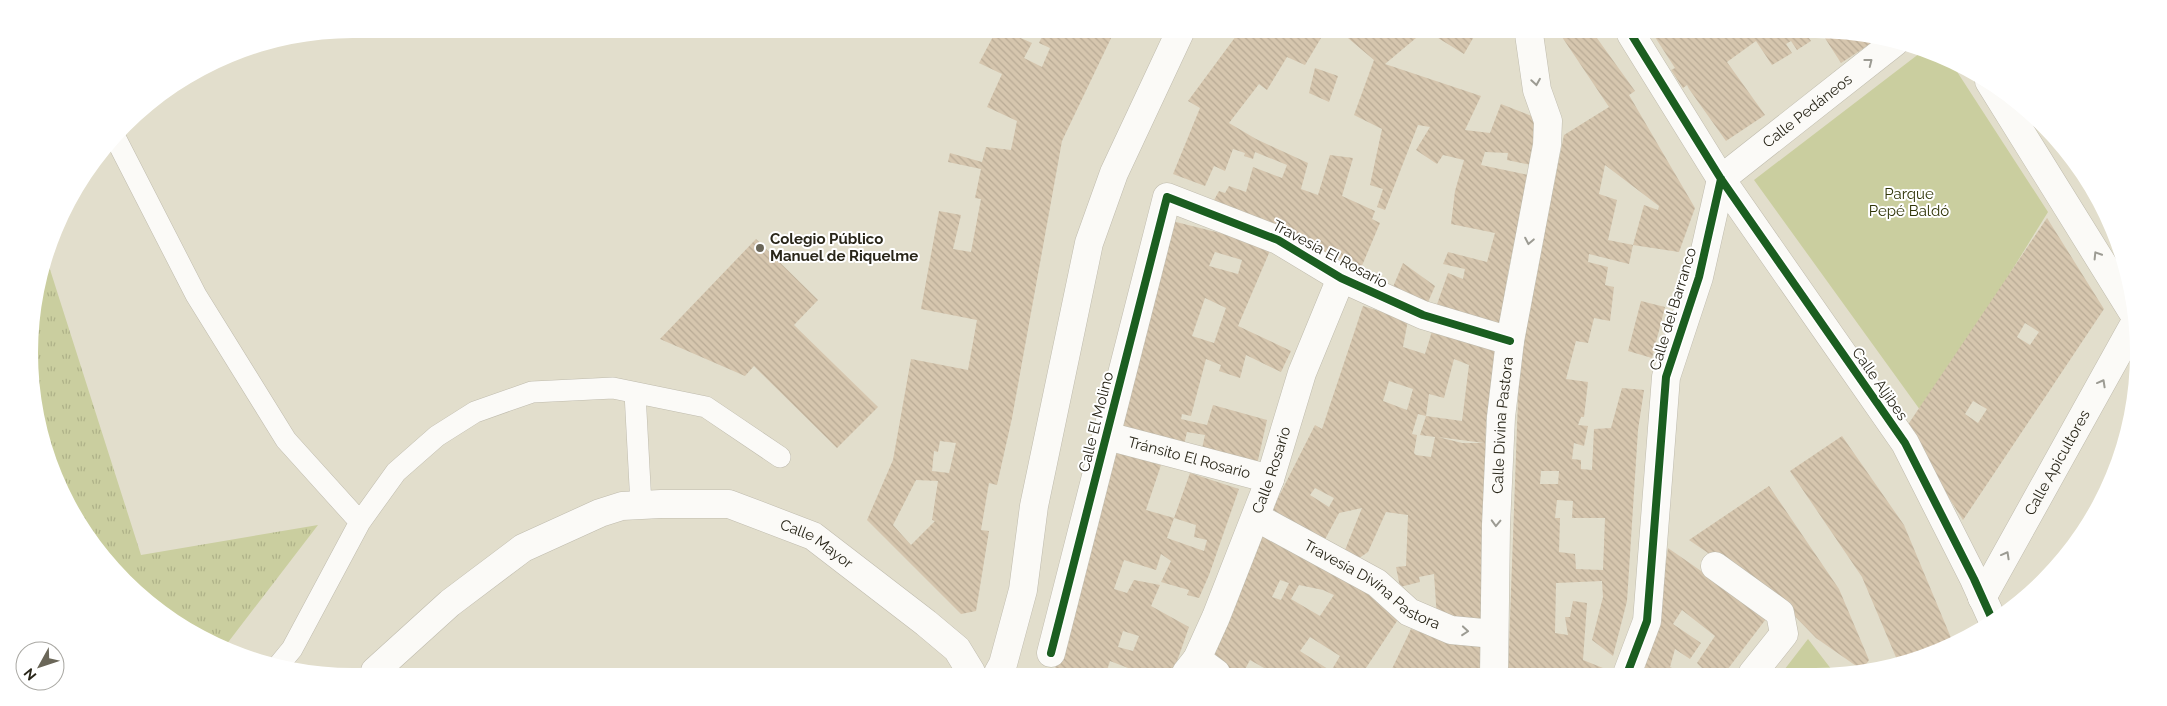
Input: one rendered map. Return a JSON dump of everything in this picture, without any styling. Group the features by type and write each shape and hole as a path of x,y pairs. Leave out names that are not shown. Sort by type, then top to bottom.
{"street":[{"path":"1000,668 1023,590 1034,506 1089,243 1114,173 1177,38"},
{"name":"Calle Divina Pastora","path":"1494,668 1500,417 1510,341 1547,145 1548,121 1537,90 1530,38"},
{"path":"1633,38 1721,179"},
{"name":"Calle Pedáneos","path":"1721,179 1889,47"},
{"path":"1999,98 2125,299"},
{"name":"Calle Aljibes","path":"1721,179 1905,443 1987,608"},
{"name":"Calle del Barranco","path":"1628,668 1647,621 1666,377 1699,277 1721,179"},
{"name":"Travesía El Rosario","path":"1167,197 1278,240 1341,278 1423,315 1510,341"},
{"name":"Calle El Molino","path":"1051,653 1167,197"},
{"name":"Calle Rosario","path":"1200,668 1216,617 1270,479 1302,373 1341,278"},
{"name":"Calle Apicultores","path":"1987,608 2129,334"},
{"name":"Tránsito El Rosario","path":"1107,436 1270,479"},
{"name":"Calle Mayor","path":"378,668 450,603 523,548 600,513 632,506 729,504 813,536 957,649 969,668"},
{"name":"Travesía Divina Pastora","path":"1256,517 1377,583 1409,612 1451,630 1494,634"},
{"path":"1715,566 1780,614 1784,634 1757,668"}],"lane":[{"path":"118,143 196,295 286,440 360,522"},
{"path":"282,660 297,640 360,522 396,472 437,436 475,412 532,392 613,388 706,407 780,457"},
{"path":"632,506 634,393"}],"green space":[{"name":"Parque Pepé Baldó","path":"1917,55 1957,72 2048,212 1923,414 1754,180"},
{"path":"49,267 141,555 318,525 228,642 213,636 178,615 130,576 103,545 80,511 62,474 48,435 38,374 38,332"},
{"path":"1808,639 1830,668 1814,668 1786,668"}],"building":[{"path":"992,38 1020,38 1032,43 1024,58 1042,67 1050,48 1039,43 1041,38 1111,38 1062,141 1012,418 997,485 989,483 981,530 989,531 976,611 961,614 867,520 893,460 911,359 968,370 977,320 921,309 939,211 961,215 953,249 971,252 981,199 975,198 981,169 948,162 950,153 982,162 986,147 1011,150 1017,121 987,107 1002,74 979,63","holes":["940,441 956,443 949,473 932,471 934,451 938,452","916,480 938,481 932,520 935,521 911,545 893,525"]},
{"path":"1235,38 1321,38 1305,65 1287,57 1267,90 1259,84 1229,123 1256,139 1308,163 1301,189 1318,195 1330,155 1353,158 1342,196 1375,211 1372,219 1380,223 1361,268 1213,202 1219,191 1225,193 1229,186 1246,192 1253,167 1282,178 1287,165 1255,152 1253,159 1244,156 1245,153 1233,149 1225,171 1214,166 1205,186 1173,174 1200,108 1188,101"},
{"path":"1348,38 1416,38 1385,64 1481,96 1465,130 1490,133 1501,104 1537,118 1531,165 1507,160 1508,153 1485,152 1481,165 1529,175 1499,326 1435,310 1448,273 1463,279 1465,269 1443,264 1448,252 1487,262 1495,233 1451,224 1455,191 1464,160 1443,155 1437,164 1416,150 1430,127 1418,125 1385,210 1377,207 1383,189 1370,185 1382,129 1354,115 1374,60"},
{"path":"1438,38 1473,38 1464,54"},
{"path":"1563,38 1597,38 1635,91 1629,95 1695,208 1679,252 1633,245 1629,264 1589,254 1588,262 1608,267 1605,285 1614,287 1610,321 1594,318 1588,343 1576,341 1566,379 1588,382 1584,417 1581,417 1578,425 1588,426 1584,446 1574,443 1572,459 1581,460 1581,469 1592,470 1594,429 1611,428 1622,388 1644,390 1638,430 1627,601 1613,656 1592,640 1603,597 1602,581 1556,583 1555,633 1568,635 1565,617 1570,617 1573,601 1587,603 1583,660 1603,668 1508,668 1519,372 1524,331 1564,135 1609,107","holes":["1605,165 1659,206 1658,210 1644,205 1633,245 1608,240 1617,200 1599,194","1541,471 1559,471 1558,484 1540,484","1557,500 1573,501 1572,518 1605,518 1603,570 1576,569 1575,554 1559,552 1560,518 1555,518"]},
{"path":"1656,38 1809,38 1811,41 1797,50 1791,41 1786,44 1792,53 1772,65 1756,41 1727,62 1765,115 1726,141 1687,85 1683,88 1671,70 1675,68"},
{"path":"1825,38 1872,43 1841,63"},
{"path":"1315,68 1338,76 1329,102 1309,93"},
{"path":"2047,218 2104,309 1963,520 1905,429","holes":["2025,323 2039,332 2030,345 2017,337","1973,401 1987,409 1978,423 1965,414"]},
{"path":"1172,221 1272,246 1238,326 1291,351 1281,372 1246,355 1240,378 1219,371 1221,365 1206,359 1191,416 1182,414 1181,419 1207,425 1213,405 1267,420 1256,469 1201,453 1205,435 1187,432 1183,449 1118,433","holes":["1215,252 1242,260 1238,274 1209,266","1205,298 1226,308 1214,343 1192,336"]},
{"path":"756,239 818,300 794,325 878,407 837,448 754,366 745,376 660,339"},
{"path":"1403,263 1435,286 1426,307 1393,287"},
{"path":"1641,301 1665,307 1652,358 1628,351"},
{"path":"1363,306 1408,320 1403,347 1425,354 1433,328 1496,349 1486,421 1481,621 1437,619 1434,574 1419,577 1420,582 1400,587 1396,567 1406,566 1408,515 1386,512 1368,552 1355,561 1343,555 1362,508 1339,513 1322,545 1268,518 1315,425 1322,429","holes":["1454,359 1469,365 1462,421 1426,416 1429,394 1444,398","1389,381 1413,389 1407,410 1383,401","1418,414 1426,416 1420,435 1435,437 1431,457 1414,453 1417,435 1412,434","1438,437 1484,443 1462,443","1315,488 1334,498 1329,507 1310,495"]},
{"path":"1842,436 1904,525 1951,637 1896,658 1862,577 1790,471"},
{"path":"1113,451 1161,465 1146,510 1174,518 1190,473 1239,489 1199,598 1187,595 1189,590 1161,582 1171,561 1161,554 1156,570 1124,560 1114,589 1127,593 1134,580 1160,585 1151,606 1189,627 1175,668 1128,668 1110,661 1108,668 1055,668","holes":["1174,518 1196,525 1194,537 1207,540 1204,551 1167,538","1123,631 1139,636 1133,651 1118,647"]},
{"path":"1769,486 1839,589 1869,660 1866,664 1856,666 1816,638 1783,604 1689,540"},
{"path":"1261,531 1298,549 1396,610 1399,618 1366,668 1333,668 1340,656 1310,637 1300,651 1326,668 1264,668 1250,660 1246,668 1229,668 1211,656","holes":["1280,580 1289,583 1281,600 1272,597","1299,585 1323,590 1334,595 1320,616 1291,599"]},
{"path":"1668,548 1737,596 1766,619 1729,668 1702,668 1697,663 1715,636 1682,610 1673,624 1701,643 1690,659 1675,649 1670,667 1672,668 1645,668 1654,637"},
{"path":"1411,629 1436,637 1481,639 1482,668 1392,668"}],"cycle path":[{"path":"1633,38 1721,179 1905,443 1990,614"},
{"path":"1629,668 1647,621 1666,377 1699,277 1721,179"},
{"path":"1051,653 1167,197 1278,240 1341,278 1423,315 1510,341"}],"place":[{"name":"Colegio Público Manuel de Riquelme","path":"760,248"}]}
